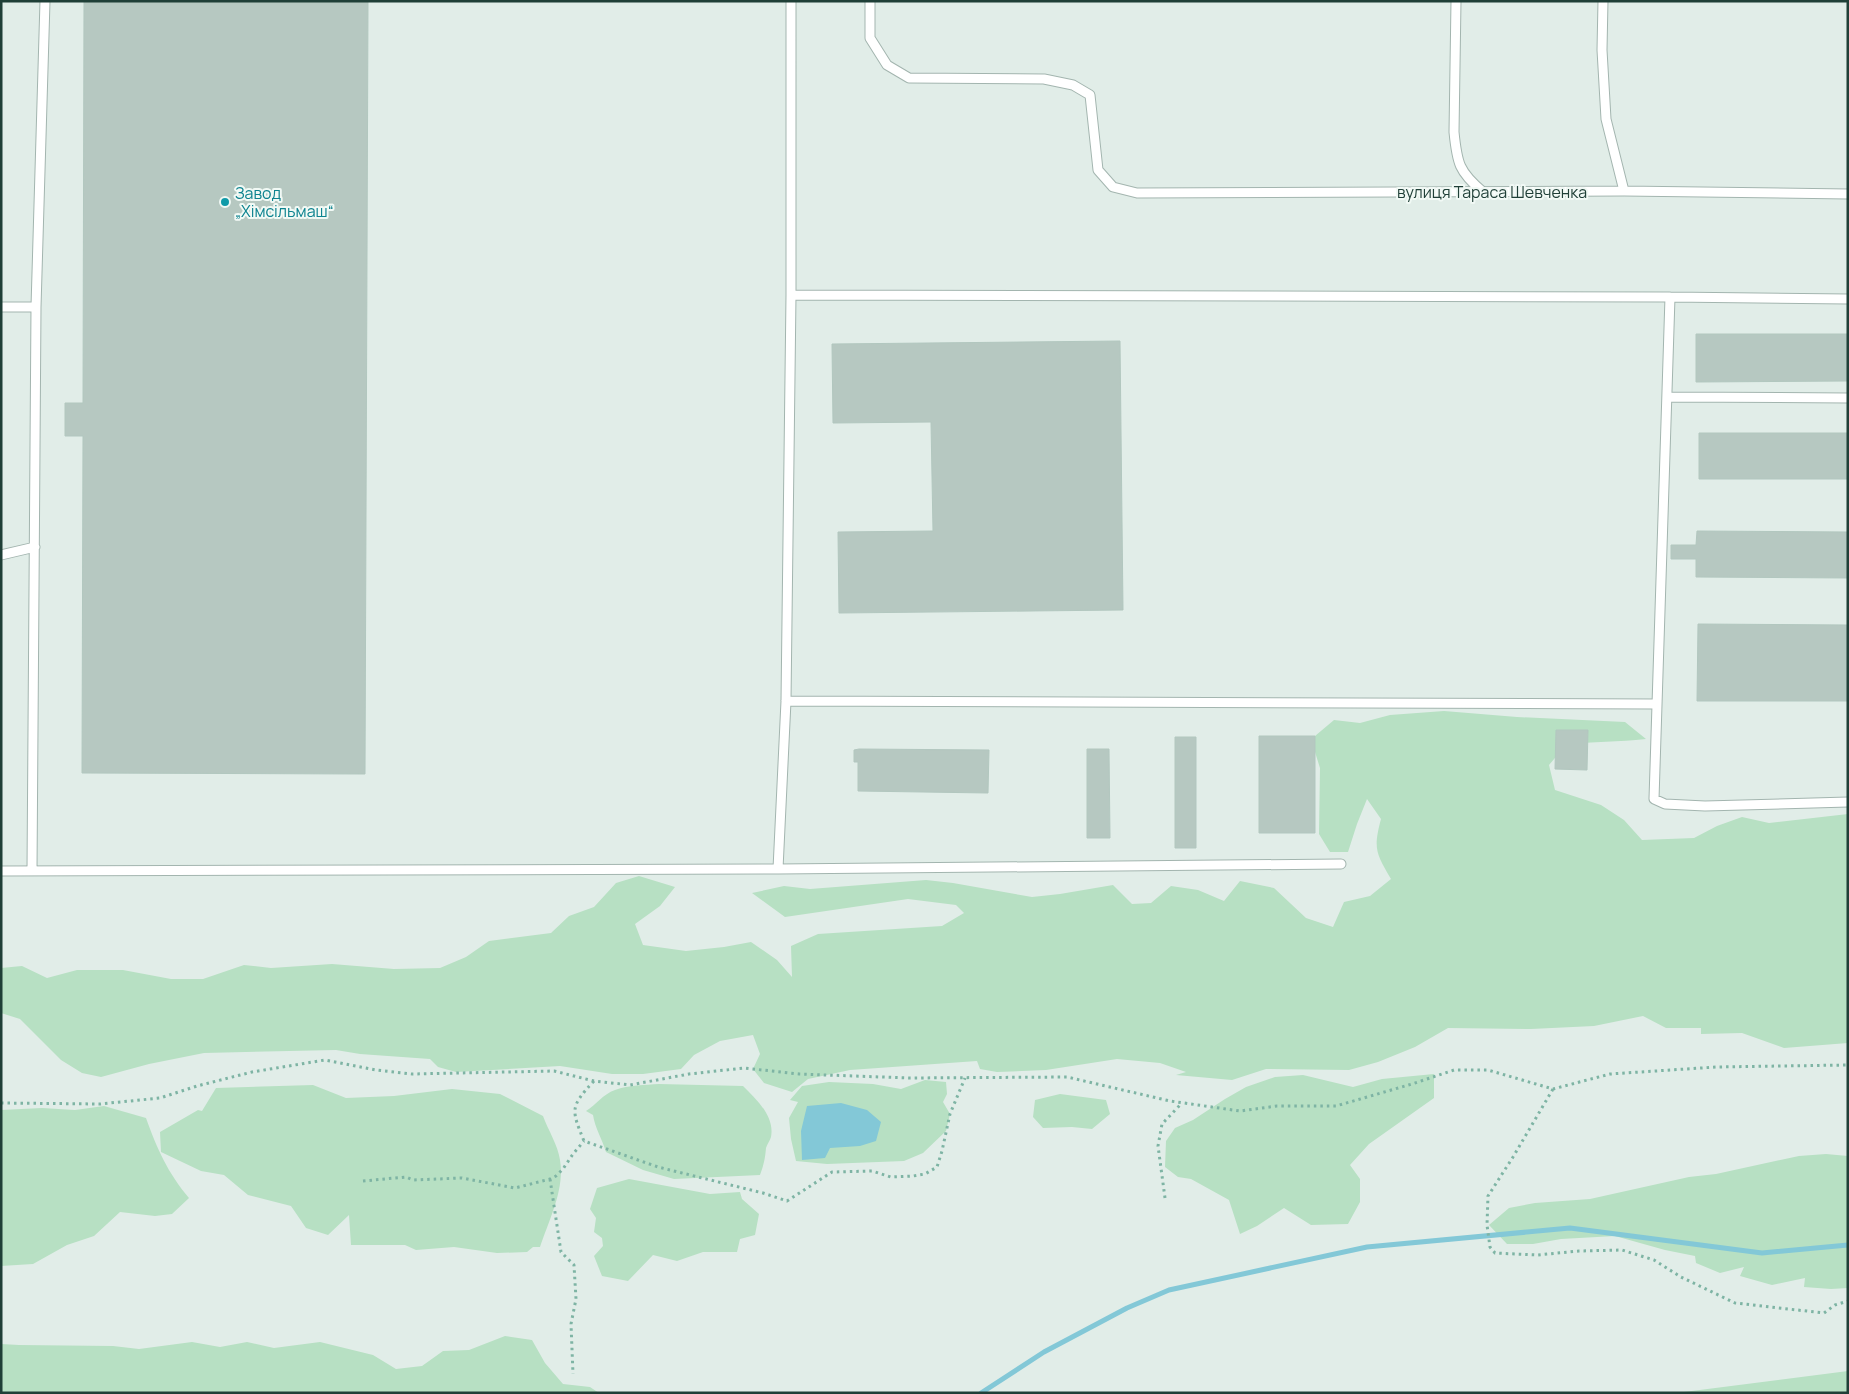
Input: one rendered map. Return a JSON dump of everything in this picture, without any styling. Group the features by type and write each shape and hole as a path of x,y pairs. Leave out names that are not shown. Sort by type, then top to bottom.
{"lane":[{"path":"32,871 36,307 45,1"},
{"path":"778,869 786,701 791,295 791,1"},
{"name":"вулиця Тараса Шевченка","path":"870,1 870,38 888,65 909,78 1044,80 1073,84 1090,95 1098,170 1113,187 1137,193 1624,192 1848,194"},
{"path":"1456,1 1454,132 1456,152 1461,167 1468,179 1483,192"},
{"path":"1603,1 1602,50 1606,119 1624,192"},
{"path":"791,295 1848,299"},
{"path":"1670,297 1654,799 1665,804 1705,806 1848,802"},
{"path":"1,307 36,307"},
{"path":"1667,397 1848,398"},
{"path":"1,555 35,546"},
{"path":"786,701 1656,704"},
{"path":"1,871 778,869 1341,864"}],"path":[{"path":"1,1103 100,1104 160,1098 252,1072 325,1060 376,1070 412,1074 554,1071 594,1081 630,1085 689,1074 744,1068 841,1076 909,1078 1067,1077 1182,1103 1240,1112 1276,1106 1336,1106 1454,1070 1488,1070 1553,1089 1610,1074 1716,1068 1848,1065"},
{"path":"594,1081 578,1098 573,1116 584,1142 658,1168 763,1192 787,1201 832,1172 872,1171 891,1176 913,1176 926,1174 937,1167 950,1114 965,1078"},
{"path":"1553,1089 1488,1196 1487,1225 1490,1247 1495,1253 1537,1255 1579,1251 1622,1250 1654,1260 1681,1277 1734,1303 1824,1313 1835,1305 1848,1301"},
{"path":"1165,1198 1158,1146 1162,1124 1182,1103"},
{"path":"363,1181 406,1177 413,1180 462,1178 515,1188 550,1180 564,1169 573,1154 584,1142"},
{"path":"550,1180 553,1188 561,1252 574,1265 576,1299 571,1324 573,1374"}],"green space":[{"path":"1444,711 1517,717 1625,722 1646,739 1566,745 1549,765 1555,790 1601,805 1624,820 1642,840 1694,838 1717,826 1742,817 1769,823 1848,814 1848,1043 1784,1048 1742,1033 1701,1034 1701,1028 1666,1028 1643,1016 1594,1026 1531,1029 1448,1028 1415,1047 1378,1062 1349,1070 1266,1069 1232,1080 1176,1075 1186,1072 1160,1063 1117,1059 1046,1070 997,1072 980,1069 977,1061 850,1070 808,1079 792,1092 764,1083 753,1069 760,1054 753,1035 720,1041 694,1055 681,1069 643,1074 612,1074 560,1066 456,1072 438,1067 430,1059 360,1054 336,1050 204,1053 149,1064 101,1077 82,1073 61,1060 20,1019 1,1013 1,968 22,966 47,978 77,970 123,970 171,979 203,979 244,965 271,968 332,964 394,969 440,968 466,957 489,941 551,933 569,916 594,907 616,883 639,876 675,887 660,906 635,924 643,945 686,951 751,942 777,960 792,977 791,946 818,934 942,926 964,913 956,905 908,899 785,917 752,893 784,886 810,889 926,880 1032,897 1113,885 1132,904 1151,903 1171,886 1198,890 1224,901 1240,881 1274,888 1306,918 1333,927 1344,902 1370,896 1391,879 1377,850 1377,837 1381,819 1367,799 1348,852 1330,852 1319,834 1320,768 1310,736 1315,736 1334,720 1360,723 1390,715"},
{"path":"1434,1074 1434,1098 1369,1144 1350,1165 1360,1179 1360,1202 1348,1224 1311,1225 1284,1208 1257,1226 1240,1234 1229,1200 1191,1179 1178,1177 1165,1167 1166,1141 1175,1128 1193,1120 1246,1087 1275,1077 1303,1075 1353,1087 1382,1079"},
{"path":"925,1080 946,1082 947,1094 943,1102 950,1114 946,1131 923,1153 904,1161 827,1164 796,1161 789,1118 798,1102 790,1100 802,1086 829,1082 873,1084 901,1089"},
{"path":"659,1084 743,1086 763,1108 770,1122 771,1137 766,1148 760,1175 674,1179 643,1170 606,1152 593,1115 586,1111 607,1094 620,1088"},
{"path":"313,1085 346,1098 394,1096 452,1089 500,1094 543,1116 557,1149 561,1171 555,1204 540,1247 533,1247 527,1252 497,1253 454,1247 416,1250 405,1245 351,1245 349,1215 328,1235 306,1228 291,1206 248,1195 224,1175 201,1171 161,1152 160,1132 198,1110 202,1111 216,1088"},
{"path":"1060,1094 1106,1100 1110,1114 1092,1129 1072,1127 1043,1128 1033,1117 1035,1100"},
{"path":"104,1106 146,1118 164,1160 189,1198 172,1214 155,1216 120,1212 94,1236 67,1245 33,1264 1,1266 1,1110 42,1108 75,1110"},
{"path":"1826,1154 1848,1156 1848,1288 1804,1287 1805,1278 1772,1285 1740,1276 1744,1267 1720,1273 1696,1263 1695,1256 1615,1236 1561,1239 1533,1244 1507,1244 1489,1225 1509,1208 1535,1203 1590,1199 1689,1177 1716,1174 1799,1156"},
{"path":"629,1179 710,1194 740,1192 742,1199 759,1214 755,1235 740,1239 737,1252 703,1252 677,1261 653,1255 628,1281 602,1276 594,1256 603,1246 602,1238 594,1232 596,1218 590,1209 597,1188"},
{"path":"505,1336 532,1340 545,1363 563,1384 590,1387 599,1393 1,1393 1,1344 113,1346 139,1349 192,1342 220,1347 247,1342 274,1348 320,1342 373,1355 396,1369 422,1366 443,1351 469,1350"},
{"path":"1848,1371 1848,1393 1683,1393 1684,1392"}],"water":[{"path":"841,1103 867,1110 881,1122 876,1141 860,1146 830,1148 825,1158 802,1160 801,1131 807,1106"}],"building":[{"path":"84,1 368,1 365,774 82,773 83,436 65,436 65,403 83,403"},
{"path":"1696,334 1848,334 1848,381 1696,382"},
{"path":"1120,341 1123,610 839,613 838,532 933,531 931,422 833,423 832,344"},
{"path":"1699,433 1848,433 1848,479 1699,479"},
{"path":"1697,531 1848,532 1848,578 1696,577 1696,559 1671,559 1671,545 1696,545"},
{"path":"1698,624 1848,625 1848,701 1697,701"},
{"path":"1556,730 1588,730 1587,770 1555,769"},
{"path":"1259,736 1315,736 1315,833 1259,833"},
{"path":"1175,737 1196,737 1196,848 1175,848"},
{"path":"1087,749 1109,749 1110,838 1087,838"},
{"path":"854,750 989,750 988,793 858,791 858,762 854,762"}],"waterway":[{"path":"981,1393 1044,1352 1127,1308 1169,1290 1367,1247 1570,1228 1762,1253 1848,1245"}],"place":[{"name":"Завод „Хімсільмаш“","path":"225,202"}]}
